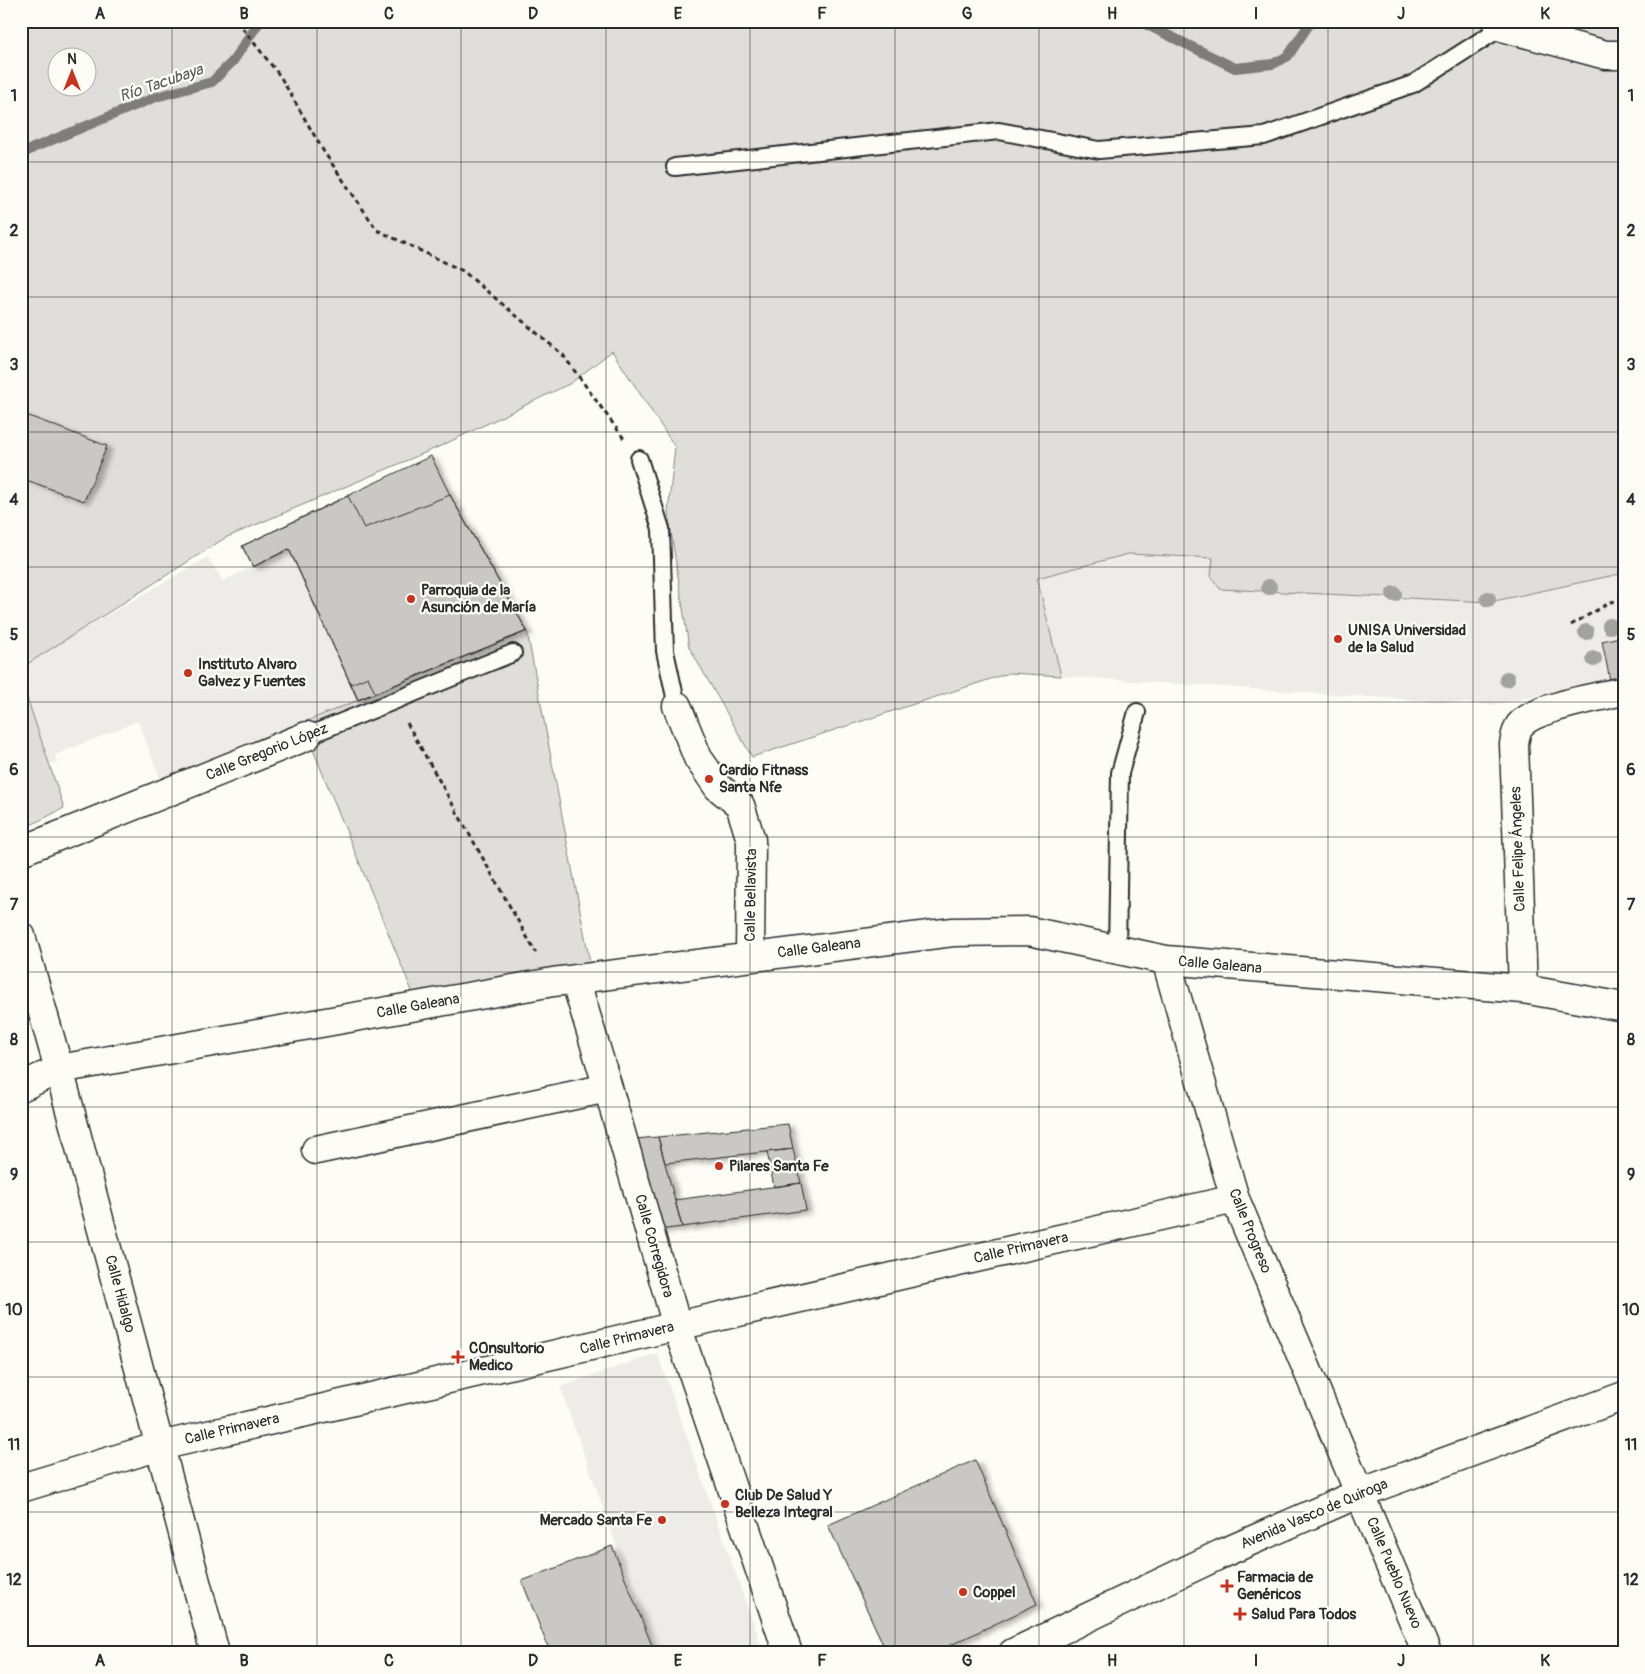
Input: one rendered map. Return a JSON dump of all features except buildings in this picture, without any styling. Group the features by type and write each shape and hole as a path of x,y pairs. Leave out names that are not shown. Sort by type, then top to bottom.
{"street":[{"path":"1505,23 1606,55 1624,54"},
{"name":"Calle Felipe Ángeles","path":"1522,990 1514,744 1519,726 1531,716 1546,709 1624,691"},
{"name":"Calle Bellavista","path":"677,706 698,758 718,787 740,805 751,840 750,957"},
{"name":"Calle Gregorio López","path":"21,851 308,736"},
{"name":"Calle Galeana","path":"21,1087 59,1069 564,981 953,932 1029,931 1166,960 1522,990 1624,1007"},
{"name":"Calle Hidalgo","path":"21,936 59,1069 215,1653"},
{"name":"Calle Progreso","path":"1166,960 1235,1199 1360,1493"},
{"name":"Calle Corregidora","path":"564,981 608,1088 677,1326 788,1653"},
{"path":"316,1150 608,1088"},
{"name":"Calle Primavera","path":"21,1488 160,1446 1235,1199"},
{"name":"Avenida Vasco de Quiroga","path":"1013,1653 1221,1554 1360,1493 1624,1396"},
{"name":"Calle Pueblo Nuevo","path":"1360,1493 1427,1653"}],"lane":[{"path":"675,167 999,131 1099,150 1264,136 1413,84 1505,23"},
{"path":"638,459 661,529 665,651 677,706"},
{"name":"Calle Gregorio López","path":"308,736 513,653"},
{"path":"1117,950 1120,773 1138,712"}],"path":[{"path":"237,21 280,76 324,152 377,230 463,272 563,355 638,459"},
{"path":"1571,625 1611,602 1624,599"},
{"path":"395,701 564,981"}],"shaded area":[{"path":"21,21 1624,21 1624,573 1490,602 1220,589 1211,576 1213,558 1128,554 1037,578 1061,676 1009,673 752,757 689,647 668,512 675,447 612,351 571,383 443,445 225,538 21,668"},
{"path":"21,200 229,523 26,662 208,557 223,581 289,549 358,700 162,783 138,721 55,755 57,763 21,762"},
{"name":"UNISA Universidad de la Salud","path":"1128,554 1213,558 1211,576 1490,602 1624,573 1624,679 1491,705 1061,676 1037,578"},
{"path":"527,631 590,963 414,996 302,723"},
{"path":"21,680 64,808 21,830"},
{"name":"Mercado Santa Fe","path":"657,1353 764,1653 655,1653 560,1387"}],"waterway":[{"name":"Río Tacubaya","path":"21,155 33,148 156,97 212,82 233,61 260,21"},
{"name":"Río Tacubaya","path":"1139,21 1235,68 1273,64 1288,56 1313,21"}],"place":[{"name":"Parroquia de la Asunción de María","path":"411,599"},
{"name":"UNISA Universidad de la Salud","path":"1338,639"},
{"name":"Instituto Alvaro Galvez y Fuentes","path":"188,673"},
{"name":"Cardio Fitnass Santa Nfe","path":"709,779"},
{"name":"Pilares Santa Fe","path":"719,1166"},
{"name":"C0nsultorio Medico","path":"458,1357"},
{"name":"Club De Salud Y Belleza Integral","path":"725,1504"},
{"name":"Mercado Santa Fe","path":"662,1520"},
{"name":"Farmacia de Genéricos","path":"1227,1586"},
{"name":"Coppel","path":"963,1592"},
{"name":"Salud Para Todos","path":"1240,1614"}]}
